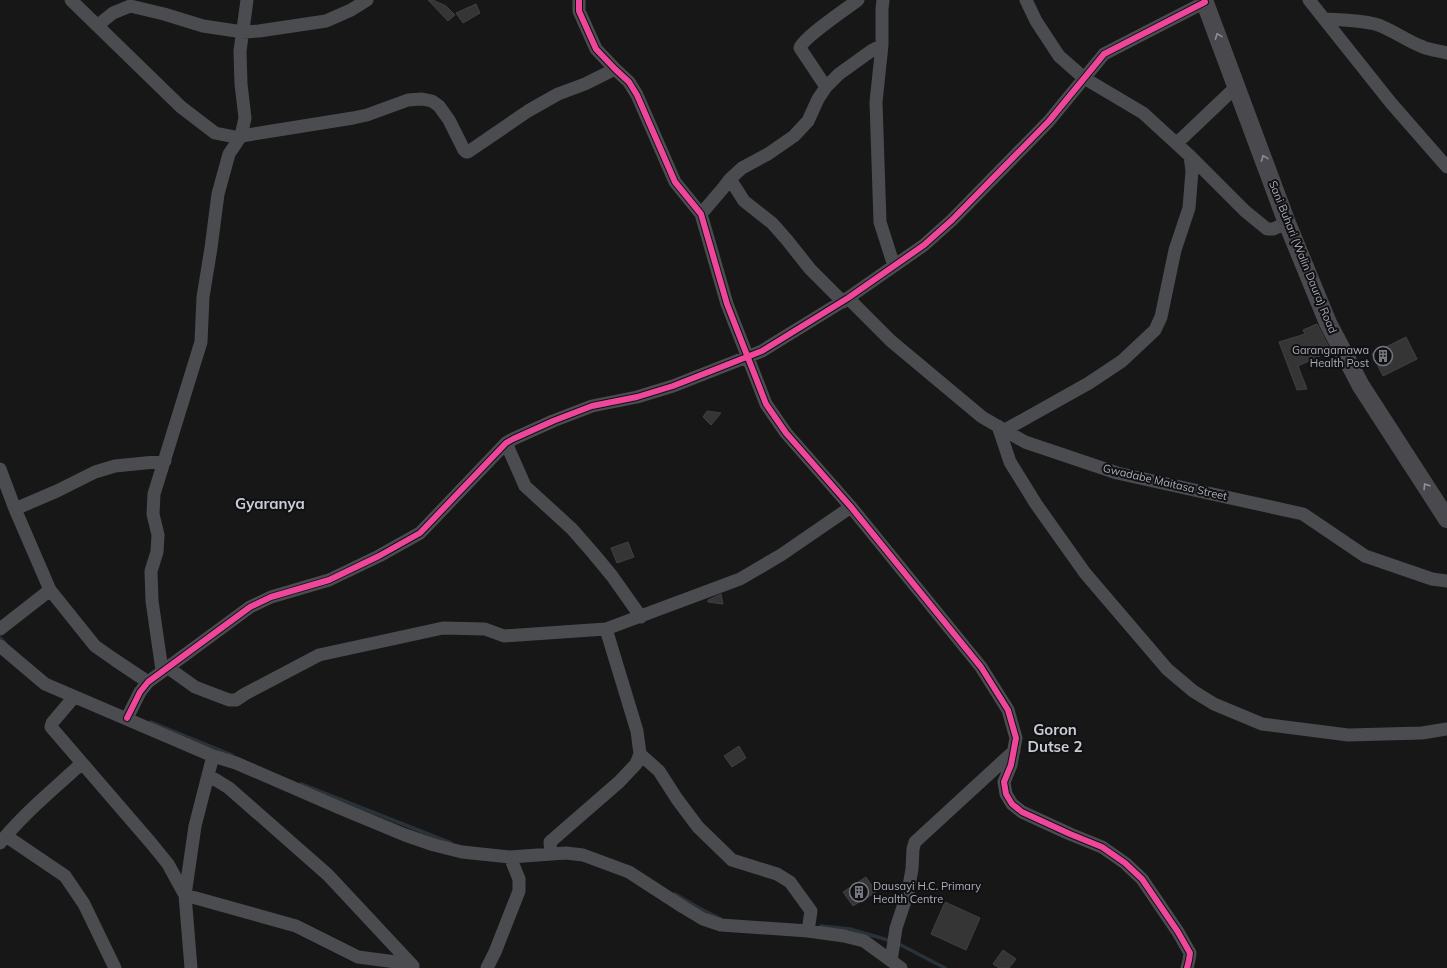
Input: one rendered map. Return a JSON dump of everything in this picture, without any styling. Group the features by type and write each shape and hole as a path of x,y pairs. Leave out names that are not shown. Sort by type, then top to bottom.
{"street":[{"path":"71,0 181,107 215,133 240,137 367,115 408,100 422,99 432,101 440,106 464,150 468,152 528,111 558,94 585,84 614,69"},
{"path":"247,0 240,51 241,84 245,118 240,137 229,154 218,194 203,297 201,342 154,494 153,514 158,536 151,571 152,601 165,669 195,687 228,700 236,700 244,694 319,655 443,628 485,629 504,636 606,630 740,579 781,555 851,507"},
{"path":"98,25 114,13 130,6 164,14 203,26 243,32 266,30 326,21 351,10 367,0"},
{"path":"579,0 579,11 596,49 614,69 629,82 637,95 675,182 701,214 727,304 766,404 786,433 851,507 981,667 1008,710 1016,738 1011,765 1004,782 1006,794 1012,804 1022,812 1102,847 1125,862 1142,879 1178,932 1190,953 1190,960 1187,968"},
{"path":"826,87 800,48 801,45 818,30 858,0"},
{"path":"883,0 882,45 876,102 880,222 894,266"},
{"path":"1026,0 1036,21 1059,56 1084,78 1143,113 1177,143 1245,211 1267,230 1287,223"},
{"path":"1309,0 1391,103 1447,167"},
{"path":"127,718 144,687 165,669 250,607 271,597 330,580 420,533 506,443 553,421 592,406 637,397 673,386 762,351 845,300 924,245 952,220 1049,121 1104,54 1204,1"},
{"name":"Sani Buhari (Walin Daura) Road","path":"1204,1 1287,223 1328,323 1361,386 1447,519"},
{"path":"1325,20 1361,21 1376,24 1389,29 1408,41 1423,48 1447,53"},
{"path":"701,214 730,179 742,168 768,154 794,136 808,120 818,99 826,87 839,74 882,45"},
{"path":"1177,143 1237,86"},
{"path":"1190,156 1192,171 1189,208 1175,250 1161,317 1155,330 1122,361 1089,383 1002,428 1010,462 1036,504 1085,573 1167,669 1192,691 1214,704 1262,724 1348,735 1422,733 1447,729"},
{"name":"Gwadabe Maitasa Street","path":"730,179 744,201 756,212 772,223 810,269 890,341 982,416 1025,442 1117,473 1303,514 1365,556 1432,580 1447,581"},
{"path":"506,443 525,486 572,529 612,576 641,617"},
{"path":"15,509 57,492 95,472 115,466 165,461"},
{"path":"0,469 15,509 50,590 95,646 115,660 144,687"},
{"path":"2,628 50,590"},
{"path":"551,848 619,782 636,764 640,754 637,731 606,630"},
{"path":"0,646 45,684 213,756 236,763 362,817 434,845 462,852 510,857 551,848 566,853 583,855 628,872 703,919 721,925 808,931 844,936 864,941 896,964"},
{"path":"74,697 52,723 51,727 168,864 184,895 296,926 358,957 388,965 414,966"},
{"path":"896,964 896,928 908,892 912,868 913,849 916,842 1014,751"},
{"path":"640,754 659,771 677,799 698,827 732,860 777,874 790,882 811,911 808,931"},
{"path":"191,968 184,895 195,826 213,756"},
{"path":"82,763 42,799 3,840 65,876 84,904 115,968"},
{"path":"208,776 229,788 328,875 414,966"},
{"path":"487,968 495,952 519,891 519,879 510,857"}],"building":[{"path":"428,0 433,0 446,6 455,15 448,21"},
{"path":"476,4 480,13 463,23 456,13"},
{"path":"1317,324 1331,351 1298,366 1307,389 1297,390 1279,342 1305,334 1303,330"},
{"name":"Garangamawa Health Post","path":"1406,337 1417,359 1383,376 1372,354"},
{"path":"707,411 721,413 711,425 703,417"},
{"path":"628,542 634,557 617,563 611,548"},
{"path":"721,594 723,604 708,602 708,600"},
{"path":"739,746 746,758 732,767 724,756"},
{"name":"Dausayi H.C. Primary Health Centre","path":"866,877 876,892 853,906 843,892"},
{"path":"945,902 980,918 966,950 931,934"},
{"path":"1003,950 1016,959 1009,968 999,968 993,964"}],"waterway":[{"path":"0,638 5,643"},
{"path":"151,722 232,755"},
{"path":"301,784 451,843"},
{"path":"675,894 721,919"},
{"path":"821,926 850,929 891,941"},
{"path":"897,943 945,968"}],"cycle path":[{"path":"579,0 579,11 596,49 629,82 637,95 675,182 701,214 727,304 766,404 786,433 851,507 981,667 1008,710 1016,738 1011,765 1004,782 1006,794 1012,804 1022,812 1102,847 1125,863 1142,879 1178,932 1190,953 1187,968"},
{"path":"127,718 140,692 148,682 250,607 271,597 329,580 379,556 420,533 506,443 553,421 592,406 637,397 673,386 762,351 848,298 924,245 952,220 1049,121 1104,54 1205,2"}],"place":[{"name":"Garangamawa Health Post","path":"1383,356"},
{"name":"Dausayi H.C. Primary Health Centre","path":"859,892"}],"district":[{"name":"Gyaranya","path":"270,504"},
{"name":"Goron Dutse 2","path":"1055,738"}]}
